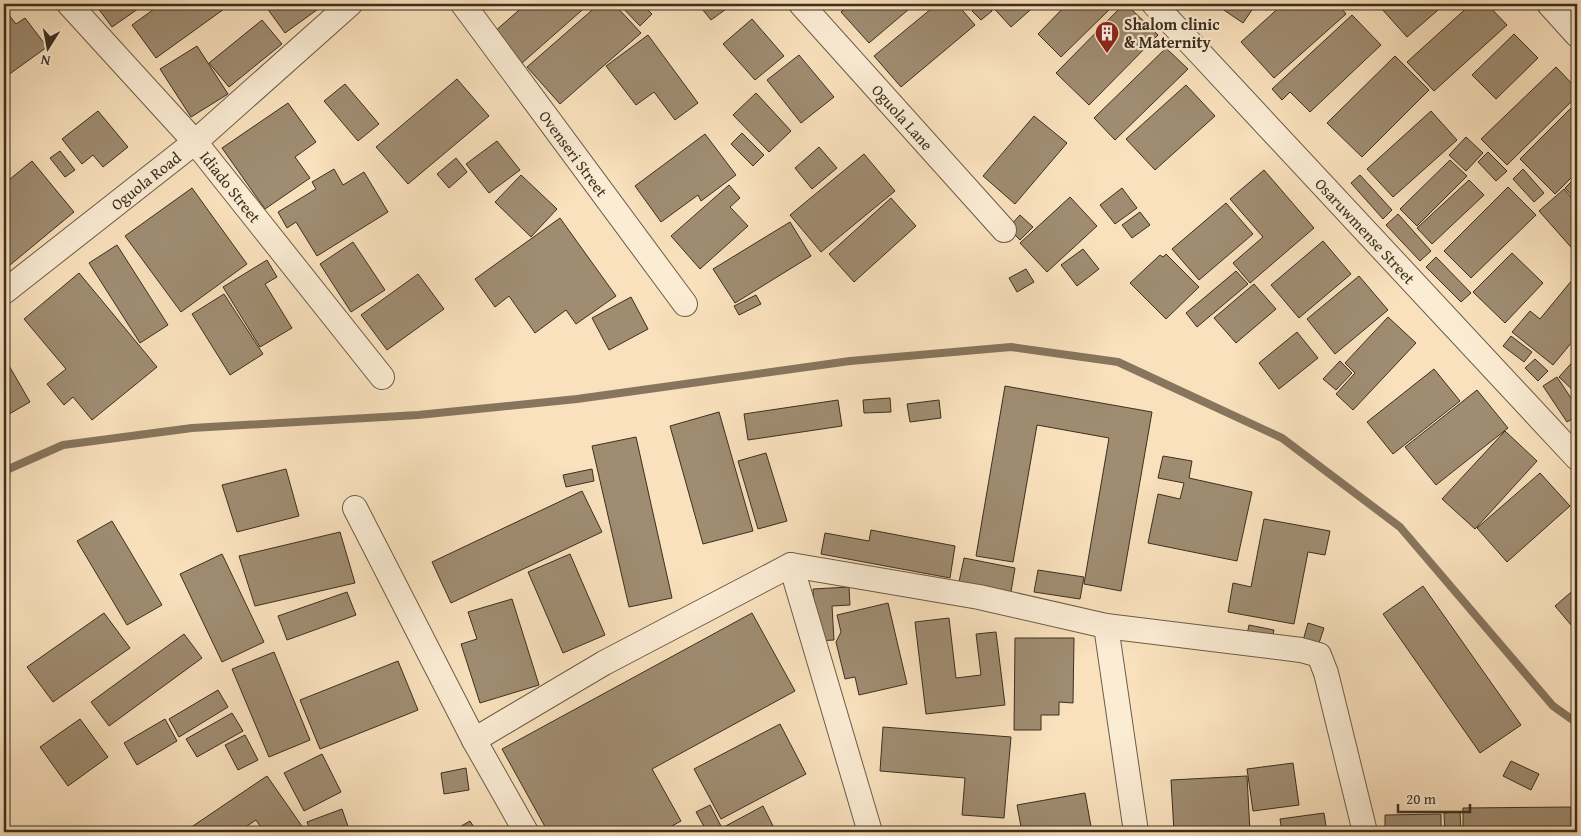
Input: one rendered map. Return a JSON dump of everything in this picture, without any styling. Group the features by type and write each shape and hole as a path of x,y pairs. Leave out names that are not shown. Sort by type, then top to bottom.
{"street":[{"name":"Idiado Street","path":"69,4 195,142 382,377"},
{"name":"Oguola Road","path":"4,292 195,142 350,4"},
{"name":"Ovenseri Street","path":"463,4 685,304"},
{"name":"Oguola Lane","path":"801,4 1004,230"},
{"name":"Osaruwmense Street","path":"1154,4 1577,458"},
{"path":"1549,4 1577,35"},
{"path":"355,508 474,740 526,832"},
{"path":"474,740 604,663 792,565 979,597 1106,626 1301,650 1319,655 1326,673 1365,832"},
{"path":"792,565 870,832"},
{"path":"1106,626 1136,832"}],"building":[{"path":"95,4 145,4 112,27"},
{"path":"161,4 231,4 156,58 132,25"},
{"path":"264,4 325,4 285,33"},
{"path":"526,4 589,4 522,63 494,32"},
{"path":"599,4 614,4 641,33 560,104 527,67"},
{"path":"619,4 642,4 652,14 640,26"},
{"path":"698,4 733,4 711,20"},
{"path":"850,4 915,4 869,43 841,12"},
{"path":"937,4 957,4 975,25 901,87 874,56"},
{"path":"980,4 985,4 992,11 981,20 972,11"},
{"path":"990,4 1037,4 1011,27"},
{"path":"1067,4 1114,5 1061,57 1038,34"},
{"name":"Shalom clinic & Maternity","path":"1124,4 1158,35 1089,105 1056,73"},
{"path":"1215,4 1256,4 1243,23"},
{"path":"1283,4 1338,4 1346,14 1274,78 1241,42"},
{"path":"1386,4 1445,4 1407,37 1381,8"},
{"path":"1471,4 1487,4 1507,25 1434,91 1407,62"},
{"path":"4,11 16,24 25,18 47,47 4,78"},
{"path":"1352,15 1381,45 1310,112 1290,92 1282,100 1272,89"},
{"path":"752,19 784,56 755,80 723,44"},
{"path":"262,20 282,44 229,87 209,63"},
{"path":"1514,34 1538,58 1496,99 1472,75"},
{"path":"648,35 698,103 675,120 654,92 636,105 606,66"},
{"path":"197,46 228,94 191,117 160,69"},
{"path":"1166,48 1188,69 1115,140 1094,118"},
{"path":"799,55 834,97 801,123 767,80"},
{"path":"1395,56 1429,90 1362,157 1327,123"},
{"path":"1556,67 1577,89 1577,96 1507,165 1481,139"},
{"path":"457,79 489,116 408,184 376,147"},
{"path":"345,84 379,124 358,141 324,101"},
{"path":"1186,85 1215,116 1155,170 1126,139"},
{"path":"756,93 791,131 769,152 733,115"},
{"path":"1577,102 1577,172 1555,194 1520,159"},
{"path":"288,103 316,142 295,157 310,178 265,209 222,148"},
{"path":"98,111 128,147 103,167 93,155 82,164 62,139"},
{"path":"1431,111 1457,140 1393,197 1367,169"},
{"path":"1034,116 1067,143 1015,204 983,176"},
{"path":"742,133 764,155 753,166 731,144"},
{"path":"705,134 736,175 701,201 698,195 661,222 635,186"},
{"path":"1466,137 1483,153 1466,171 1449,155"},
{"path":"497,141 520,170 489,193 466,164"},
{"path":"819,147 837,168 812,189 795,168"},
{"path":"60,151 75,170 65,177 50,158"},
{"path":"1488,152 1507,171 1496,181 1478,162"},
{"path":"864,154 895,191 821,252 790,215"},
{"path":"456,158 467,172 449,188 437,174"},
{"path":"1450,160 1467,176 1417,226 1400,209"},
{"path":"32,161 74,212 4,270 4,184"},
{"path":"334,169 343,185 364,172 388,212 317,256 296,222 287,228 278,212 316,189 312,182"},
{"path":"1523,169 1544,193 1534,202 1513,179"},
{"path":"1264,170 1314,228 1250,283 1233,263 1263,237 1230,199"},
{"path":"521,175 557,209 531,237 495,202"},
{"path":"1360,175 1392,210 1383,219 1351,183"},
{"path":"1577,176 1577,201 1565,188"},
{"path":"1469,180 1484,195 1432,244 1417,228"},
{"path":"729,185 740,198 730,207 748,226 700,269 671,236"},
{"path":"1508,187 1536,215 1471,278 1444,251"},
{"path":"192,188 247,264 181,312 125,236"},
{"path":"1122,188 1137,208 1115,224 1100,205"},
{"path":"1564,189 1577,204 1577,254 1539,211"},
{"path":"1070,197 1097,226 1047,272 1020,243"},
{"path":"891,198 916,226 854,282 829,254"},
{"path":"1226,203 1253,234 1199,280 1172,249"},
{"path":"1140,212 1150,225 1132,238 1122,225"},
{"path":"1398,214 1431,251 1420,261 1386,225"},
{"path":"1020,215 1033,227 1020,240 1008,228"},
{"path":"560,218 616,296 576,324 566,310 535,333 509,296 495,307 475,279"},
{"path":"790,222 811,256 735,303 713,269"},
{"path":"1323,241 1351,274 1299,318 1271,285"},
{"path":"353,242 385,290 351,312 320,264"},
{"path":"117,245 168,325 140,343 89,263"},
{"path":"1083,249 1099,269 1077,286 1061,265"},
{"path":"1512,253 1543,283 1505,323 1473,292"},
{"path":"1166,254 1199,287 1166,319 1130,283 1160,255 1163,257"},
{"path":"1436,257 1471,293 1461,302 1426,267"},
{"path":"267,260 277,277 265,284 292,328 260,347 223,287"},
{"path":"1026,269 1034,282 1017,292 1009,278"},
{"path":"1236,271 1248,284 1197,327 1186,313"},
{"path":"79,273 157,367 92,420 73,397 64,405 47,384 66,369 24,319"},
{"path":"418,274 444,309 387,350 361,315"},
{"path":"1577,274 1577,336 1553,365 1512,332 1530,311 1540,319"},
{"path":"1359,276 1388,310 1335,354 1307,319"},
{"path":"1254,284 1276,309 1236,343 1214,318"},
{"path":"224,294 263,354 230,375 192,314"},
{"path":"756,295 761,304 739,315 734,306"},
{"path":"631,297 648,329 609,350 592,318"},
{"path":"1388,317 1416,343 1353,410 1336,394 1355,373 1345,363"},
{"path":"1297,332 1318,358 1279,389 1259,363"},
{"path":"1511,336 1532,352 1524,362 1503,346"},
{"path":"4,357 30,402 4,417"},
{"path":"1577,357 1577,394 1559,377"},
{"path":"1535,359 1548,371 1538,381 1525,368"},
{"path":"1340,361 1352,373 1336,390 1323,379"},
{"path":"1434,369 1460,401 1393,454 1367,422"},
{"path":"1557,377 1577,407 1577,416 1567,422 1543,386"},
{"path":"1005,386 1152,412 1121,591 1084,584 1109,438 1037,425 1013,562 976,556"},
{"path":"1477,390 1508,428 1436,485 1405,447"},
{"path":"890,398 891,412 864,413 863,400"},
{"path":"838,400 842,426 748,440 744,414"},
{"path":"939,400 941,418 910,422 907,404"},
{"path":"719,412 753,531 703,544 670,426"},
{"path":"1505,431 1537,461 1475,529 1442,499"},
{"path":"636,437 672,598 629,607 592,446"},
{"path":"766,453 787,521 758,529 738,461"},
{"path":"1163,456 1192,461 1189,478 1252,492 1237,561 1148,543 1158,494 1180,499 1184,483 1158,478"},
{"path":"286,469 299,516 237,532 222,485"},
{"path":"592,469 594,481 566,487 563,475"},
{"path":"1540,473 1570,506 1507,562 1477,528"},
{"path":"582,491 602,532 451,603 432,562"},
{"path":"1264,519 1330,531 1325,555 1308,552 1294,624 1228,612 1233,583 1251,587"},
{"path":"112,521 162,605 127,625 77,541"},
{"path":"871,530 955,546 950,578 821,554 825,533 869,541"},
{"path":"340,532 355,583 255,606 239,556"},
{"path":"222,554 264,642 222,662 180,574"},
{"path":"570,554 605,635 563,653 528,572"},
{"path":"964,558 1015,568 1011,592 959,582"},
{"path":"1038,570 1084,577 1080,599 1034,592"},
{"path":"1423,586 1521,725 1480,753 1383,614"},
{"path":"849,587 850,605 832,606 834,640 816,641 813,589"},
{"path":"1577,587 1577,632 1555,606"},
{"path":"347,592 356,615 287,640 278,616"},
{"path":"512,599 539,685 480,703 461,644 477,639 468,612"},
{"path":"888,603 907,684 859,695 855,677 845,679 836,642 841,632 837,615"},
{"path":"104,613 130,648 53,702 27,667"},
{"path":"752,613 795,691 652,769 681,821 661,832 548,832 502,749"},
{"path":"949,618 956,678 981,675 976,634 996,632 1005,705 926,714 915,622"},
{"path":"1308,623 1324,628 1317,649 1302,644"},
{"path":"1249,625 1274,630 1271,644 1246,639"},
{"path":"184,634 202,658 109,726 91,702"},
{"path":"1015,638 1074,638 1073,703 1059,702 1059,715 1041,715 1041,730 1014,730"},
{"path":"274,652 310,740 269,757 232,669"},
{"path":"398,661 418,710 320,749 300,700"},
{"path":"218,690 228,707 179,737 169,719"},
{"path":"232,713 243,731 197,757 186,739"},
{"path":"80,719 108,757 68,786 40,747"},
{"path":"165,719 177,741 137,765 124,743"},
{"path":"780,724 806,774 721,819 694,769"},
{"path":"883,727 1011,737 1004,818 962,815 965,778 880,771"},
{"path":"245,735 258,760 238,770 225,745"},
{"path":"322,754 341,792 304,811 284,773"},
{"path":"1511,761 1539,774 1531,790 1503,776"},
{"path":"1293,763 1299,805 1253,811 1247,769"},
{"path":"466,768 469,790 444,794 441,773"},
{"path":"267,776 306,832 264,832 256,820 238,832 184,832"},
{"path":"1247,776 1250,832 1174,832 1171,780"},
{"path":"1085,793 1092,832 1022,832 1017,805"},
{"path":"710,805 722,828 763,806 776,832 707,832 696,812"},
{"path":"1571,807 1571,832 1463,832 1463,808"},
{"path":"342,809 350,832 311,832 307,822"},
{"path":"1460,812 1461,832 1445,832 1444,813"},
{"path":"1324,813 1327,832 1282,832 1280,819"},
{"path":"1441,814 1441,832 1385,832 1385,815"},
{"path":"470,821 477,832 451,832"}],"waterway":[{"path":"4,471 63,445 192,428 418,415 577,399 850,361 1011,347 1118,362 1282,438 1400,527 1553,706 1577,723"}],"place":[{"name":"Shalom clinic & Maternity","path":"1107,54"}]}
